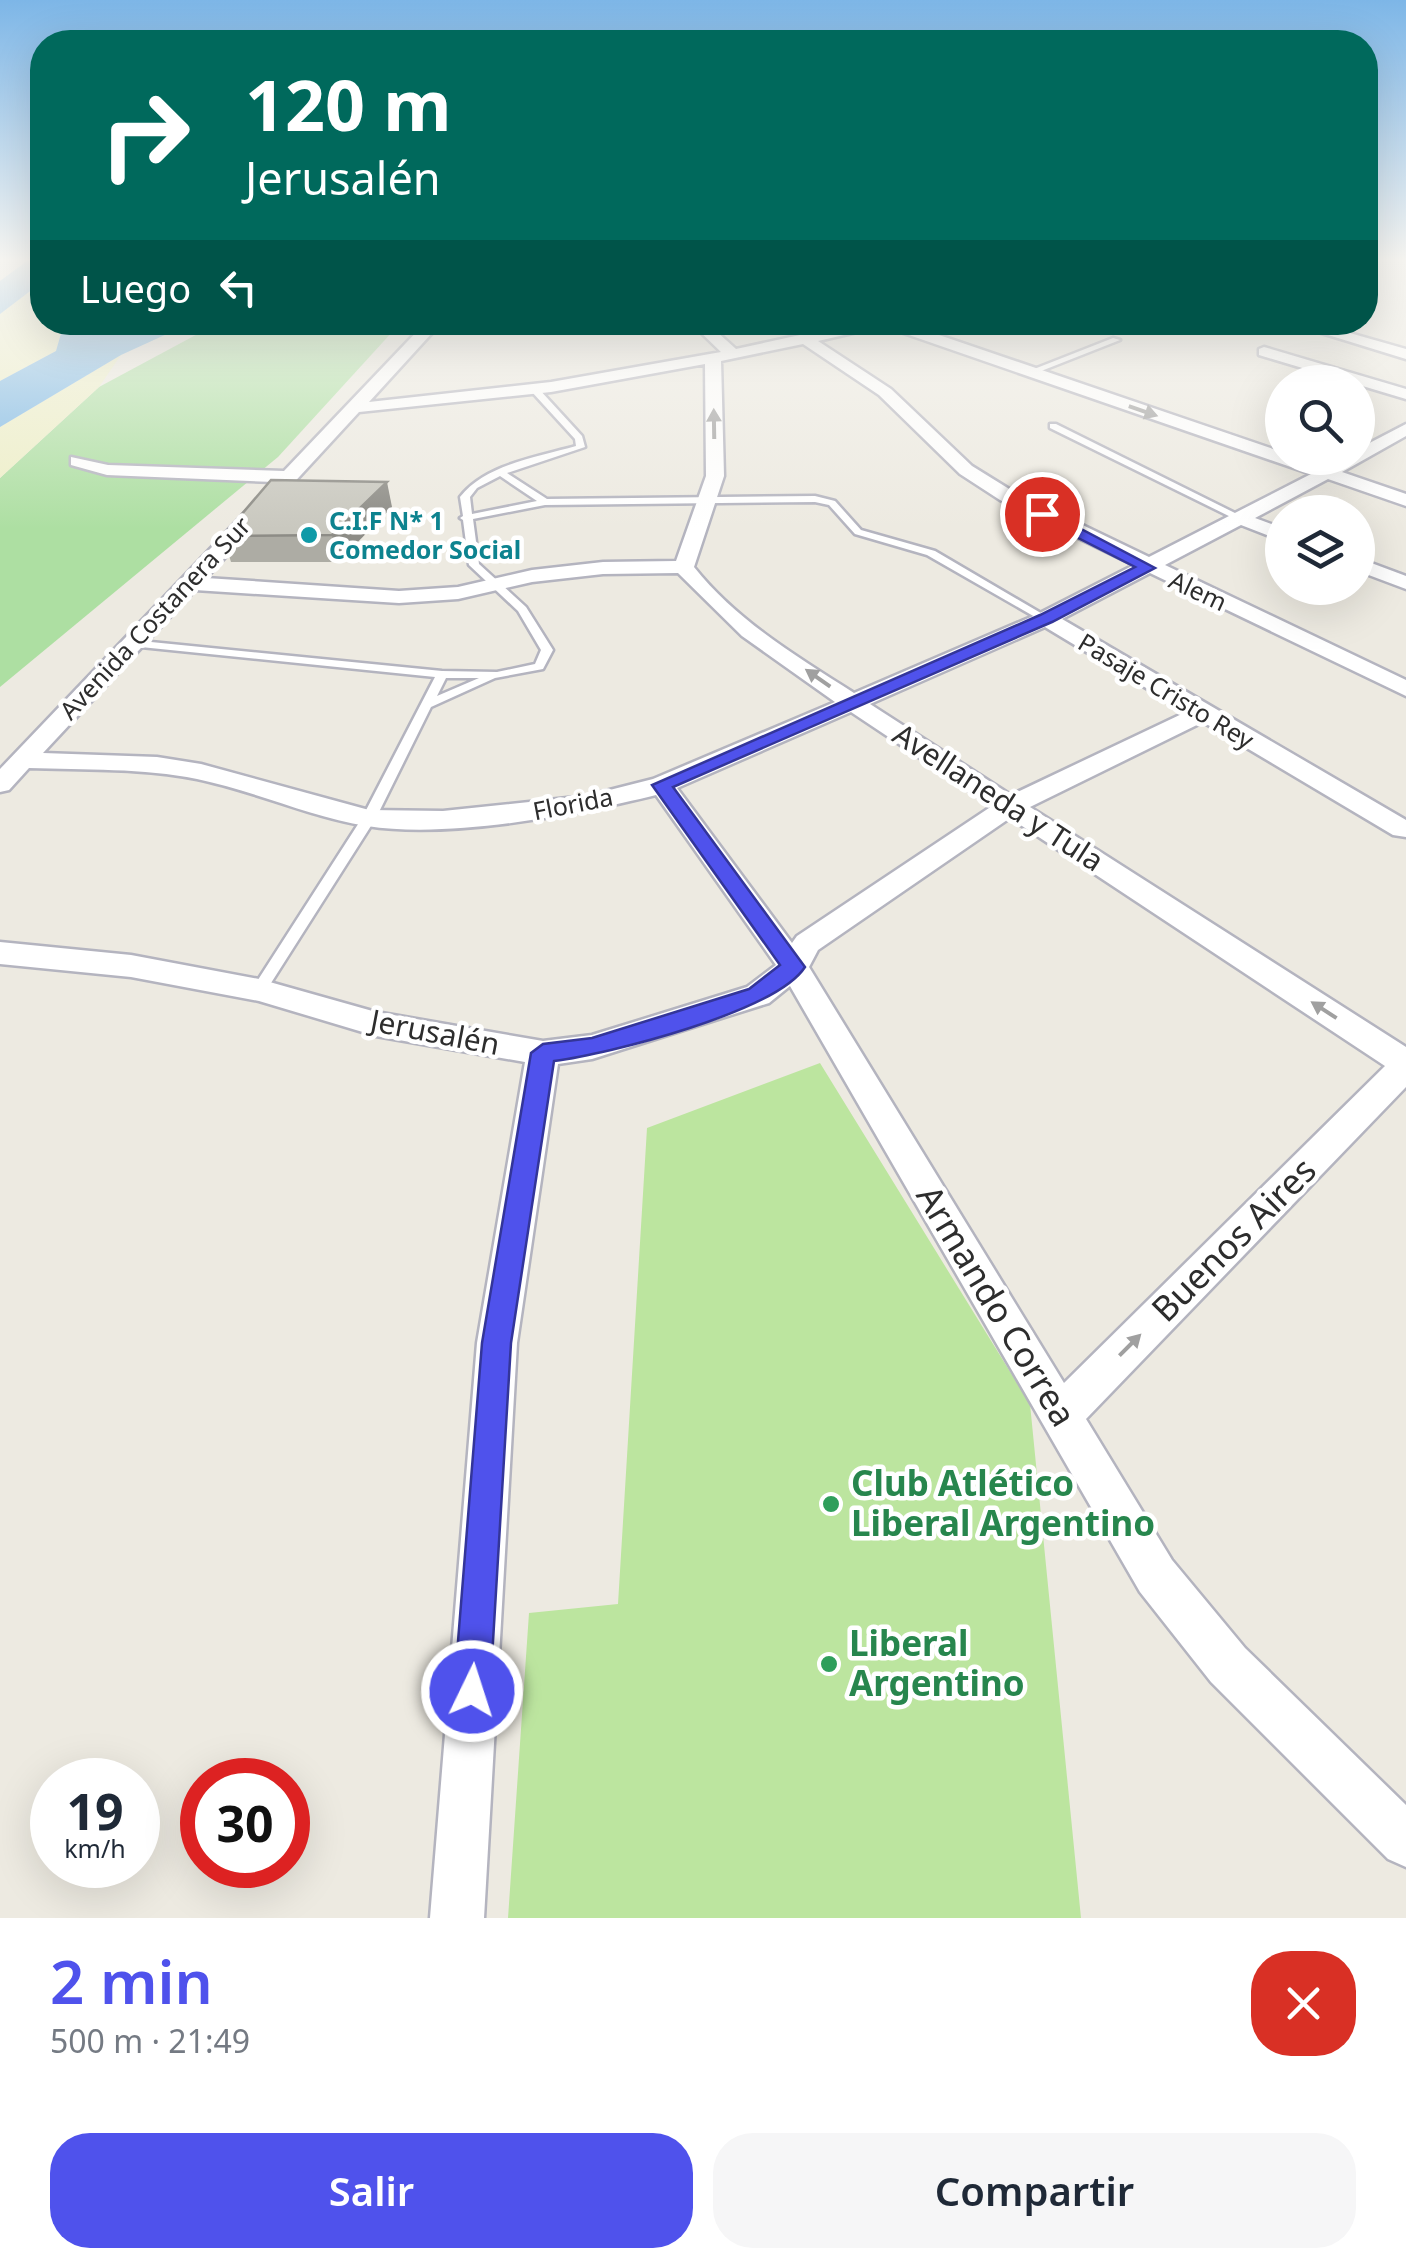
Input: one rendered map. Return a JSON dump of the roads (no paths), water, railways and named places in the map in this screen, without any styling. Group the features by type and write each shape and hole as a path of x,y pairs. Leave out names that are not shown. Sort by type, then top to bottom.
{"street":[{"name":"Avenida Costanera Sur","path":"0,784 407,351"},
{"path":"190,583 399,597 498,586 532,576 603,568 684,568 716,476 723,357 718,351"},
{"path":"350,408 535,390 753,351"},
{"name":"Alem","path":"823,351 885,392 966,470 1007,496 1147,568 1406,689"},
{"path":"964,351 1265,453"},
{"path":"1264,352 1406,394"},
{"name":"Florida","path":"1375,446 1406,429"},
{"path":"78,462 107,470 286,477"},
{"name":"Florida","path":"22,760 186,770 369,818 524,814 662,785 1046,619 1322,475"},
{"path":"1332,475 1406,500"},
{"path":"1242,519 1265,528"},
{"name":"Avellaneda y Tula","path":"684,568 722,610 854,703 1406,1064"},
{"path":"1375,571 1406,583"},
{"name":"Pasaje Cristo Rey","path":"1046,619 1201,714 1404,828"},
{"name":"Jerusalén","path":"0,953 131,966 259,990 376,1024 543,1053 592,1047 758,995 794,967 808,943 1010,806 1201,714"},
{"name":"Armando Correa","path":"662,785 794,967 1156,1576 1228,1665 1406,1841"},
{"path":"457,1918 496,1343 543,1053"},
{"name":"Buenos Aires","path":"1062,1414 1406,1064"}],"lane":[{"path":"1028,373 1088,351"},
{"path":"426,705 498,675 539,667 547,650 522,610 474,565 465,518 465,497 474,486 500,472 581,446 579,438 535,390"},
{"path":"1052,426 1242,519"},
{"path":"500,472 545,502"},
{"name":"Pasaje Cristo Rey","path":"465,518 545,502 670,497 709,503 815,499 832,503 858,532 931,553 1046,619"},
{"path":"132,643 442,674 498,675"},
{"path":"259,990 369,818 442,674"}],"water":[{"path":"56,351 131,351 0,427 0,381"}],"place":[{"name":"C.I.F N* 1 Comedor Social","path":"309,535"},
{"name":"Club Atlético Liberal Argentino","path":"831,1504"},
{"name":"Liberal Argentino","path":"829,1664"}]}
